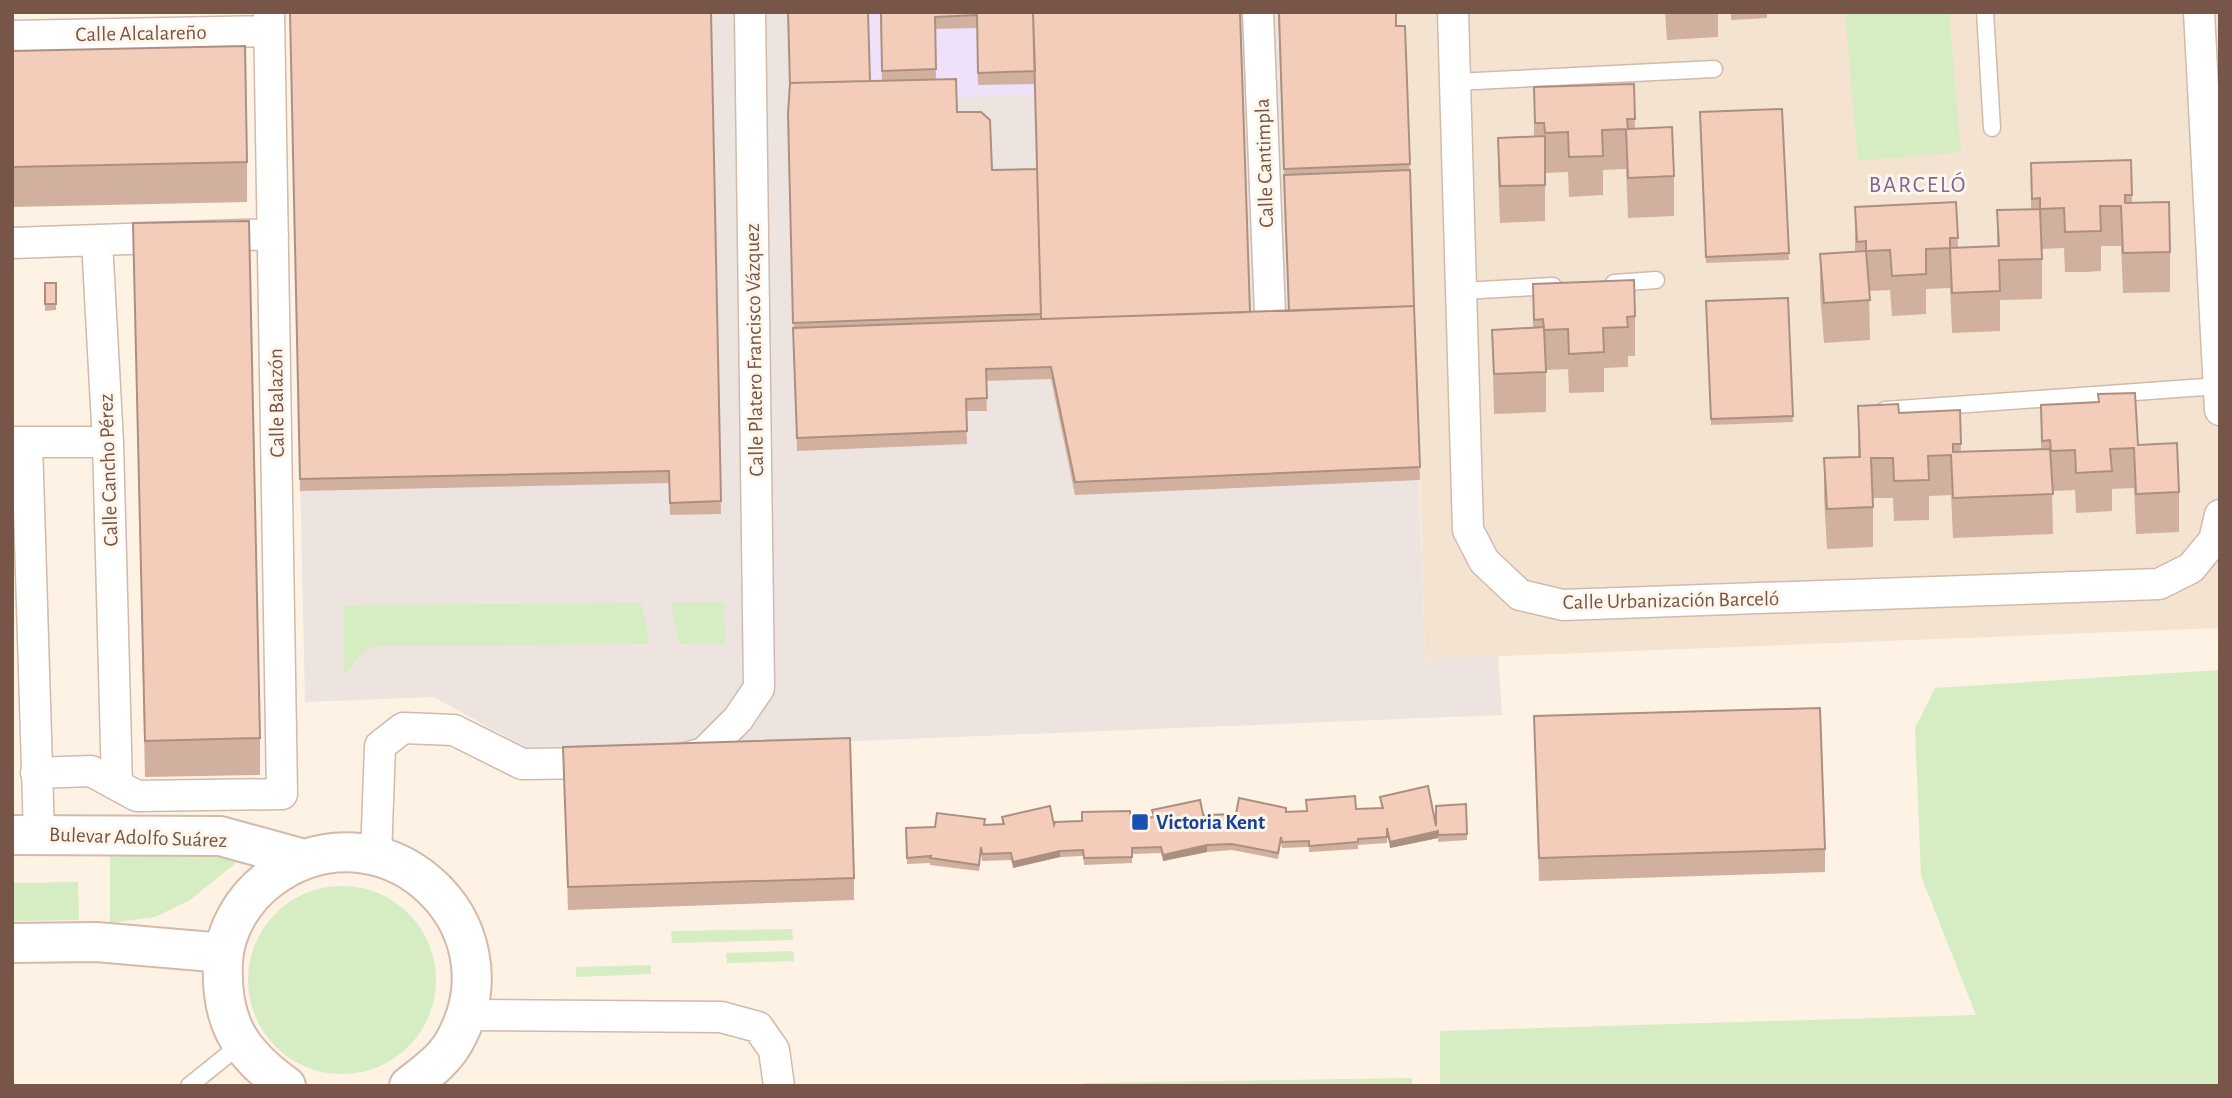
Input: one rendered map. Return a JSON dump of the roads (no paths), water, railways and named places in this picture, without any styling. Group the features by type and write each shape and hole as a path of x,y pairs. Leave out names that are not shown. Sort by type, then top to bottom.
{"street":[{"name":"Calle Platero Francisco Vázquez","path":"376,856 380,746 403,728 453,730 522,764 673,761 704,753 738,719 758,688 750,12"},
{"name":"Calle Cantimpla","path":"1258,12 1270,314"},
{"name":"Calle Urbanización Barceló","path":"1452,12 1468,530 1484,561 1520,595 1563,605 2159,584 2191,568 2214,540 2220,515"},
{"path":"2199,12 2219,398"},
{"name":"Calle Alcalareño","path":"12,36 269,21"},
{"name":"Calle Balazón","path":"117,785 137,796 282,794 269,21"},
{"path":"12,243 273,234"},
{"name":"Calle Cancho Pérez","path":"97,241 108,442 117,785"},
{"path":"26,834 36,773 22,623 20,443 108,442"},
{"path":"36,773 91,771 117,785"},
{"name":"Bulevar Adolfo Suárez","path":"26,834 220,836 304,859"},
{"path":"286,1086 262,1069 241,1044 228,1016 222,985 224,953 230,927 262,884 282,870 304,859 330,853 357,852 408,868 441,895 463,932 472,973 467,1015 453,1044 433,1068 409,1086"},
{"path":"12,943 96,942 224,953"},
{"path":"467,1015 721,1017 758,1027 774,1050 779,1086"}],"lane":[{"path":"1985,12 1992,128"},
{"path":"1455,82 1714,69"},
{"path":"1600,283 1656,280"},
{"path":"1461,291 1572,285"},
{"path":"1885,410 2219,398"},
{"path":"189,1086 241,1044"}],"place":[{"name":"Victoria Kent","path":"1140,822"}],"district":[{"name":"BARCELÓ","path":"1918,184"}]}
